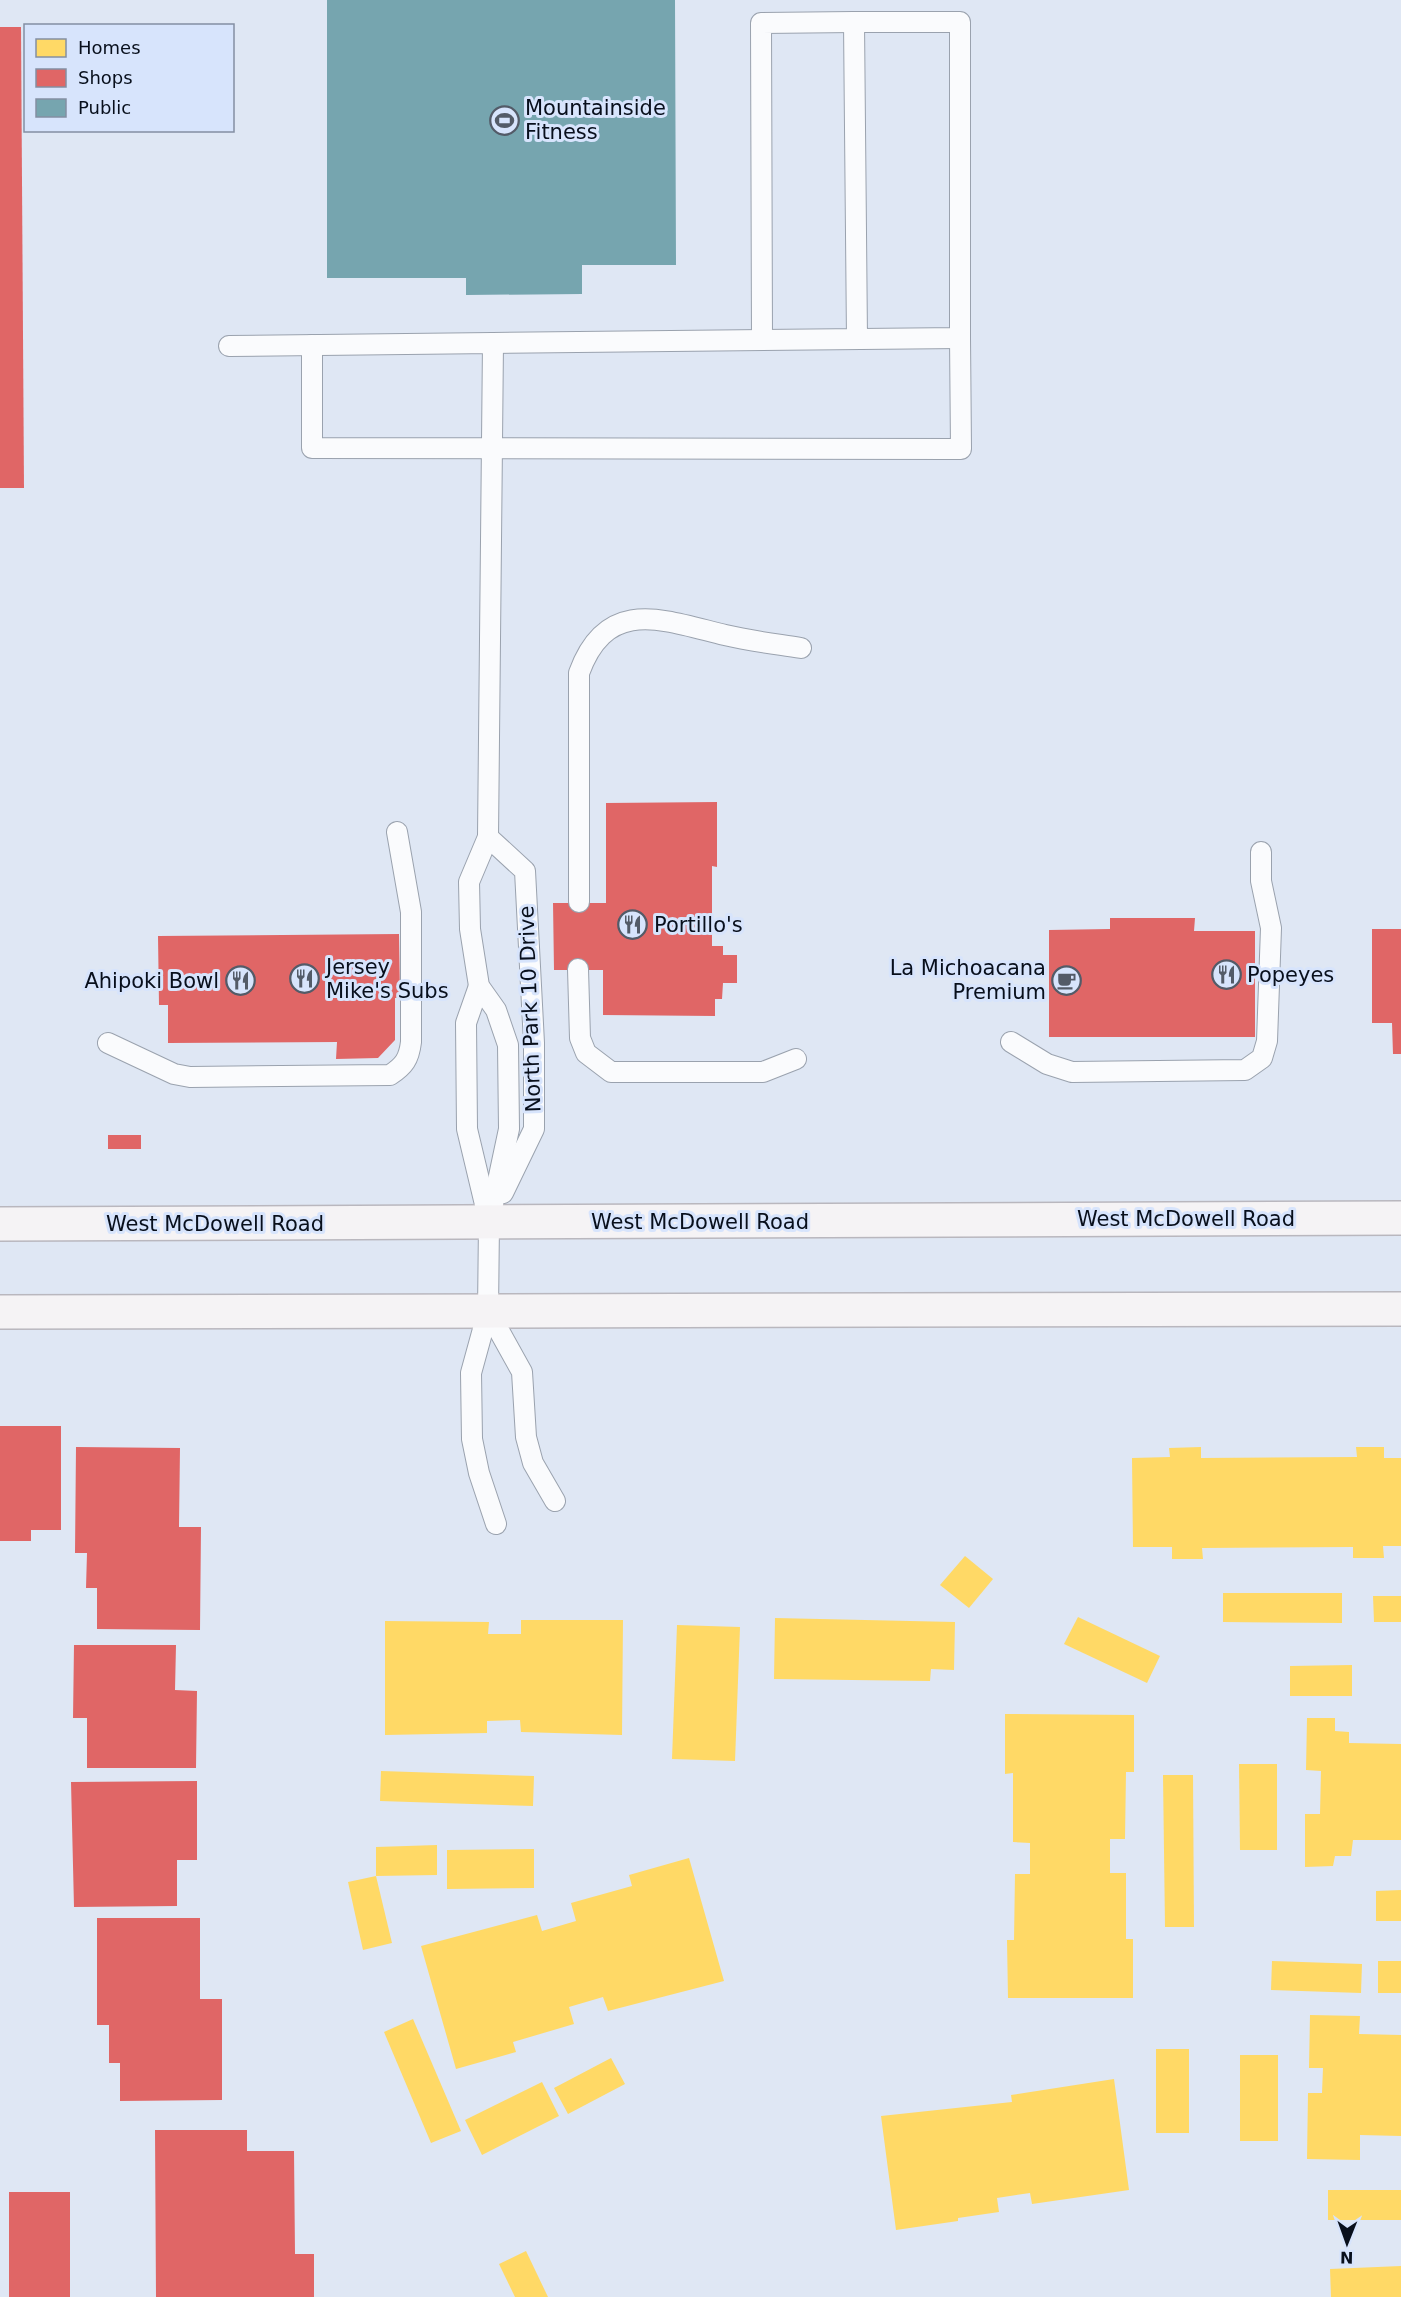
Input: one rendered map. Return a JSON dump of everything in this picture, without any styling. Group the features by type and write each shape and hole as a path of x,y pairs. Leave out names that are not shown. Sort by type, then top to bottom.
{"main road":[{"name":"West McDowell Road","path":"0,1224 1401,1218"},
{"path":"0,1312 1401,1309"}],"lane":[{"path":"854,22 857,339"},
{"path":"312,345 312,448 961,449 960,22 761,23 762,340"},
{"path":"229,346 960,338"},
{"name":"North Park 10 Drive","path":"493,343 488,837 469,882 470,929 479,986 496,1010 508,1045 509,1129 489,1223 488,1311 471,1373 472,1439 479,1473 496,1524"},
{"path":"579,902 579,673 585,657 604,631 627,621 655,618 734,637 801,648"},
{"path":"108,1042 174,1074 190,1077 390,1075 403,1067 409,1055 411,1042 411,912 397,832"},
{"name":"North Park 10 Drive","path":"488,837 525,871 534,1043 534,1129 489,1223"},
{"path":"1011,1042 1047,1064 1072,1072 1245,1070 1262,1058 1267,1041 1271,928 1261,881 1261,852"},
{"path":"578,969 580,1038 586,1053 611,1072 763,1072 796,1059"},
{"name":"North Park 10 Drive","path":"479,986 466,1023 467,1129 489,1223"},
{"path":"488,1311 522,1372 526,1437 533,1463 555,1501"}],"building: Homes":[{"path":"1201,1447 1201,1458 1357,1457 1356,1447 1384,1447 1384,1458 1401,1458 1401,1546 1383,1546 1384,1558 1353,1558 1353,1547 1202,1548 1203,1559 1172,1559 1172,1547 1133,1547 1132,1458 1170,1457 1169,1448"},
{"path":"965,1556 993,1579 969,1608 940,1585"},
{"path":"1223,1593 1342,1593 1342,1623 1223,1622"},
{"path":"1373,1596 1401,1596 1401,1622 1374,1622"},
{"path":"1078,1617 1160,1656 1147,1683 1064,1644"},
{"path":"775,1618 955,1622 954,1670 931,1669 930,1681 774,1679"},
{"path":"521,1620 623,1620 622,1735 521,1732 520,1720 487,1721 487,1733 385,1735 385,1621 489,1622 488,1634 521,1634"},
{"path":"677,1625 740,1627 735,1761 672,1759"},
{"path":"1352,1665 1352,1696 1290,1696 1290,1666"},
{"path":"1005,1714 1134,1715 1134,1772 1126,1772 1125,1839 1110,1839 1110,1873 1126,1873 1126,1939 1133,1939 1133,1998 1008,1998 1007,1940 1014,1940 1015,1874 1030,1874 1030,1843 1013,1842 1013,1773 1005,1774"},
{"path":"1307,1718 1335,1718 1335,1731 1349,1732 1349,1743 1401,1744 1401,1840 1353,1840 1351,1856 1335,1856 1333,1866 1305,1867 1305,1814 1320,1814 1321,1771 1306,1770"},
{"path":"1239,1764 1277,1764 1277,1850 1240,1850"},
{"path":"381,1771 534,1776 533,1806 380,1801"},
{"path":"1163,1775 1193,1775 1194,1927 1165,1927"},
{"path":"437,1845 437,1875 376,1876 376,1847"},
{"path":"534,1849 534,1888 447,1889 447,1850"},
{"path":"689,1858 724,1981 608,2011 603,1997 569,2007 574,2024 513,2042 516,2052 456,2069 421,1946 537,1915 542,1931 576,1921 571,1903 632,1886 629,1875"},
{"path":"376,1876 392,1943 363,1950 348,1882"},
{"path":"1401,1890 1401,1921 1376,1921 1376,1891"},
{"path":"1272,1961 1362,1964 1361,1993 1271,1990"},
{"path":"1378,1961 1401,1961 1401,1993 1378,1993"},
{"path":"1310,2015 1360,2016 1359,2034 1401,2035 1401,2136 1360,2135 1360,2160 1307,2159 1308,2093 1322,2093 1323,2068 1309,2068"},
{"path":"413,2019 461,2131 431,2143 384,2032"},
{"path":"1156,2049 1189,2049 1189,2133 1156,2133"},
{"path":"1240,2055 1278,2055 1278,2141 1240,2141"},
{"path":"611,2058 625,2084 568,2114 554,2088"},
{"path":"1114,2079 1129,2190 1032,2204 1030,2193 997,2198 999,2212 958,2218 958,2221 896,2230 881,2116 1012,2102 1011,2095"},
{"path":"542,2082 559,2116 482,2155 465,2120"},
{"path":"1328,2190 1401,2190 1401,2220 1328,2220"},
{"path":"526,2251 548,2297 515,2297 499,2264"},
{"path":"1401,2266 1401,2297 1331,2297 1330,2269"}],"building: Shops":[{"path":"0,27 21,27 24,488 0,488"},
{"name":"Portillo's","path":"717,802 717,867 712,866 712,946 723,946 723,955 737,955 737,983 723,983 722,999 715,999 715,1016 603,1015 603,970 554,970 553,903 606,903 606,803"},
{"path":"1110,918 1195,918 1194,931 1255,931 1255,1037 1049,1037 1049,930 1110,929"},
{"path":"1372,929 1401,929 1401,1054 1393,1054 1392,1023 1372,1023"},
{"path":"399,934 400,998 395,998 395,1040 378,1058 336,1059 337,1042 168,1043 168,1005 159,1005 158,936"},
{"path":"108,1135 141,1135 141,1149 108,1149"},
{"path":"0,1426 61,1426 61,1530 31,1530 31,1541 0,1541"},
{"path":"76,1447 180,1448 179,1527 201,1527 200,1630 97,1629 97,1588 86,1588 87,1553 75,1553"},
{"path":"74,1645 176,1645 175,1690 197,1691 196,1768 87,1768 87,1718 73,1718"},
{"path":"197,1781 197,1860 177,1860 177,1906 74,1907 71,1782"},
{"path":"97,1918 200,1918 200,1999 222,1999 222,2100 120,2101 120,2063 109,2063 109,2025 97,2025"},
{"path":"155,2130 247,2130 247,2151 294,2151 295,2254 314,2254 314,2297 156,2297"},
{"path":"9,2192 70,2192 70,2297 9,2297"}],"building: Public":[{"path":"327,0 675,0 676,265 582,265 582,294 466,295 466,278 327,278"}],"place":[{"name":"Mountainside Fitness","path":"504,120"},
{"name":"Portillo's","path":"633,925"},
{"name":"Popeyes","path":"1226,975"},
{"name":"Jersey Mike's Subs","path":"305,979"},
{"name":"La Michoacana Premium","path":"1067,980"},
{"name":"Ahipoki Bowl","path":"240,981"}]}
